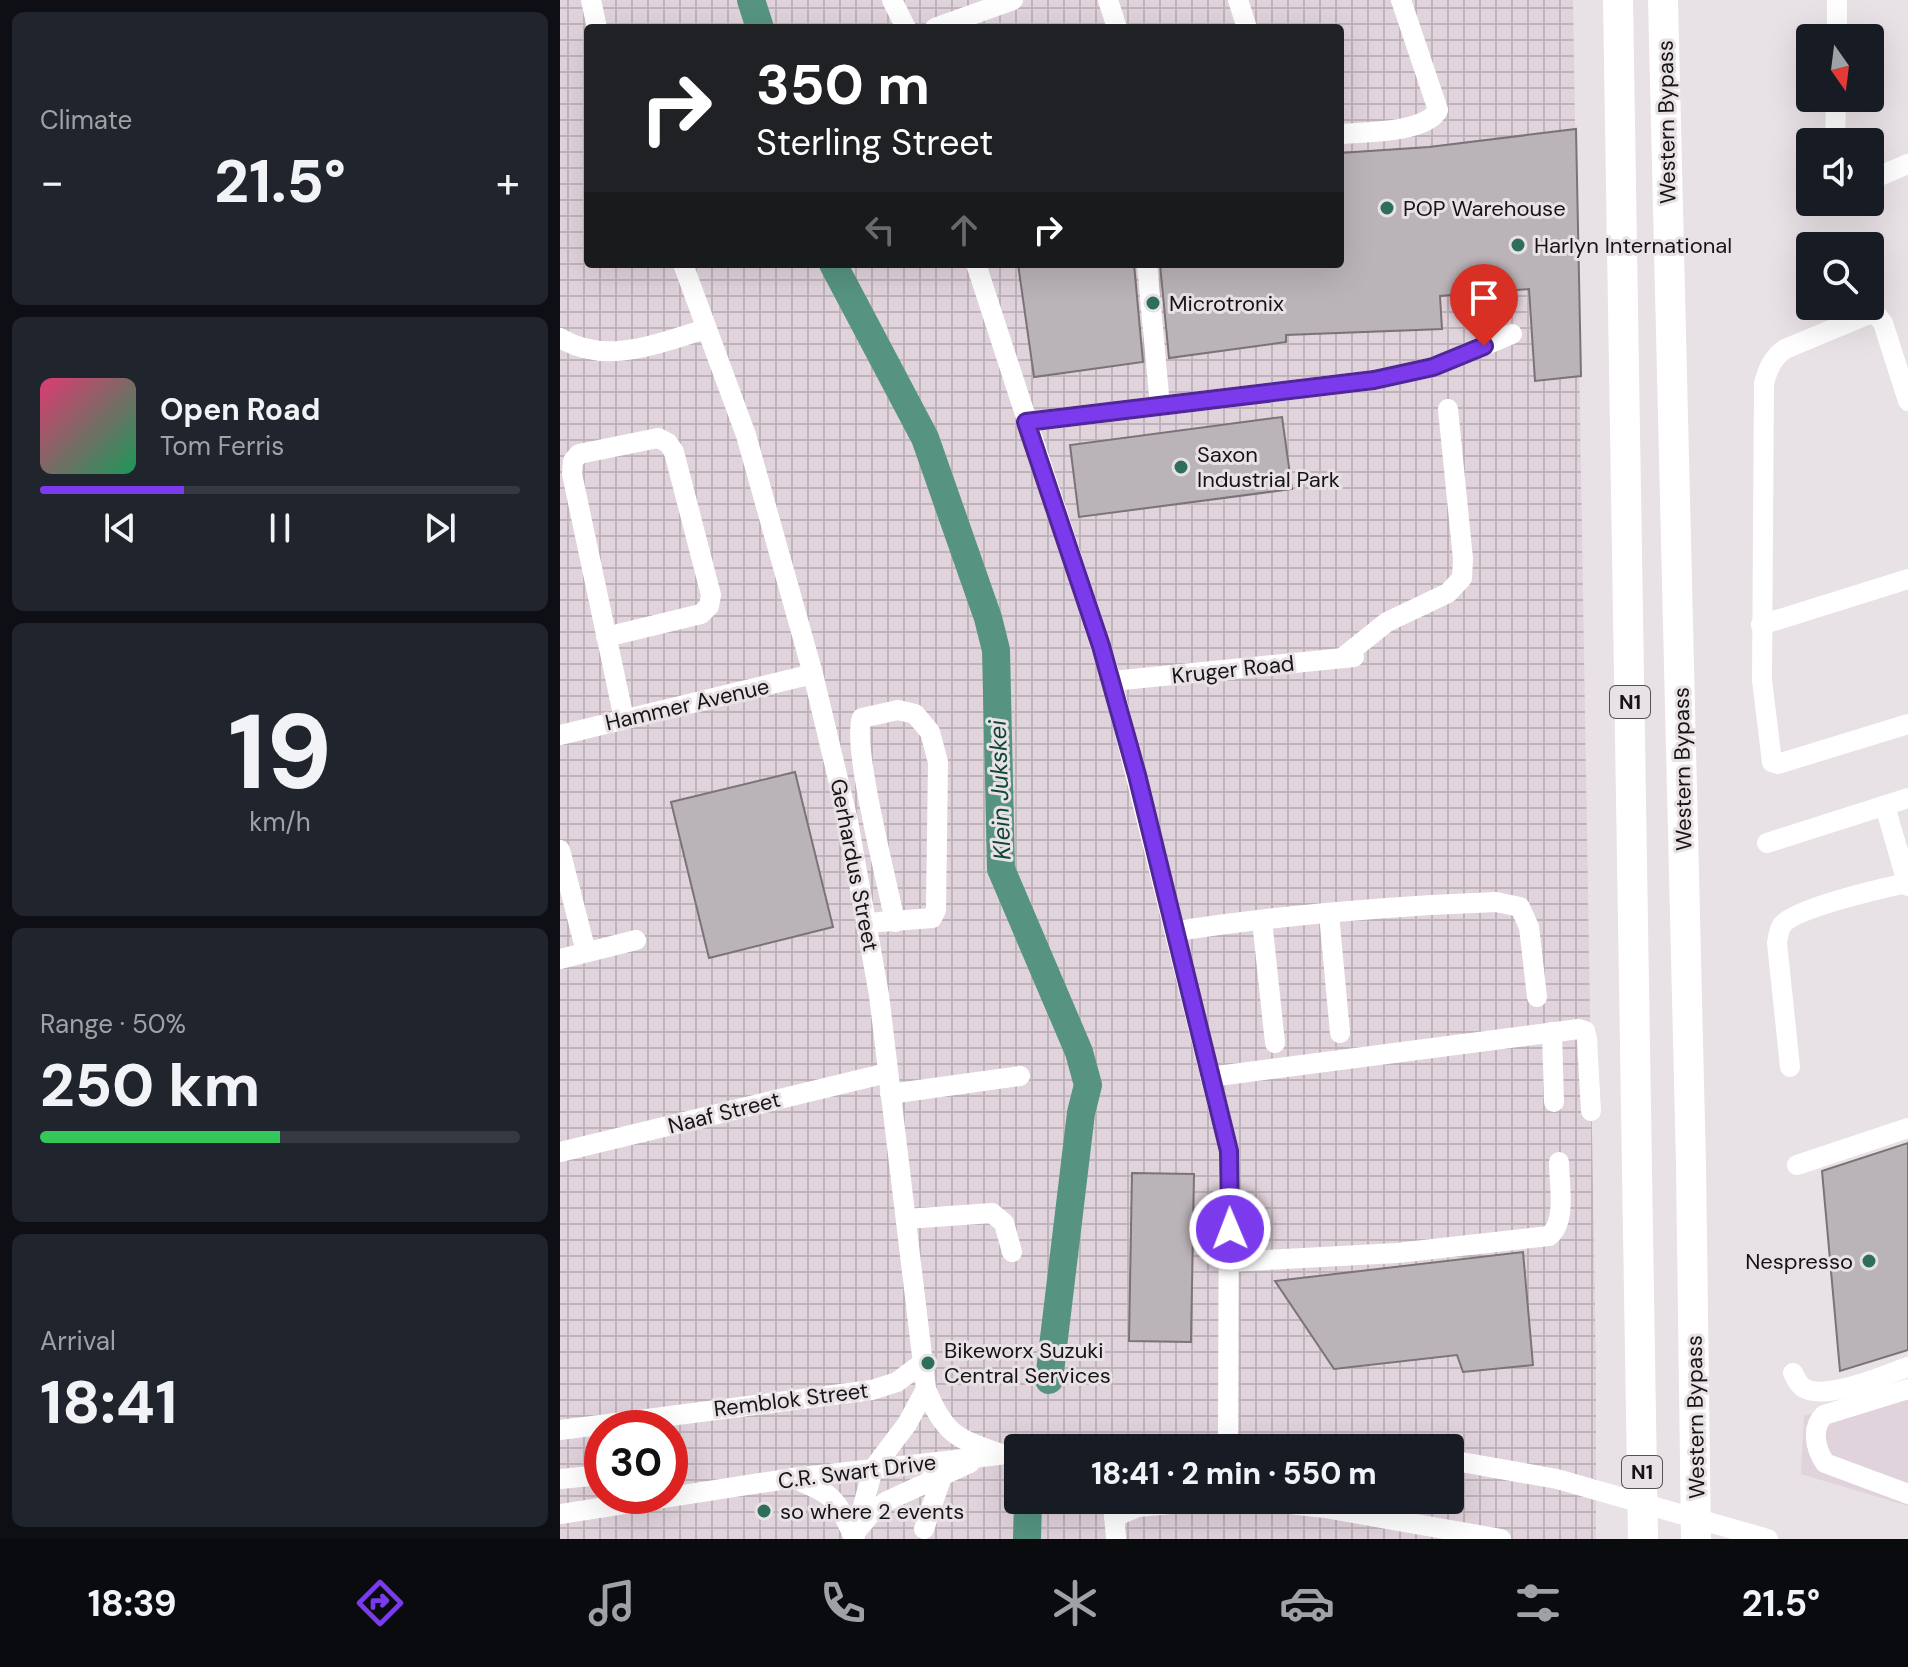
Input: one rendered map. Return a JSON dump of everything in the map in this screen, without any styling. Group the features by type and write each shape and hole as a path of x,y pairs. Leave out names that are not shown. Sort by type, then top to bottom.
{"highway":[{"name":"Western Bypass","path":"1618,0 1643,1539"},
{"name":"Western Bypass","path":"1663,0 1696,1421 1696,1539"}],"street":[{"path":"591,0 596,24"},
{"path":"892,0 904,24"},
{"path":"946,24 1013,0"},
{"path":"1108,0 1116,24"},
{"path":"1238,0 1246,24"},
{"path":"1344,134 1405,128 1426,122 1436,115 1438,110 1401,0"},
{"path":"1837,0 1837,24"},
{"path":"1884,174 1908,164"},
{"name":"Gerhardus Street","path":"684,268 746,435 813,674 848,821 879,995 926,1389 935,1412 957,1438 1003,1454"},
{"path":"977,268 1112,681 1229,1151 1228,1434"},
{"path":"1147,268 1160,406"},
{"path":"1908,401 1883,323 1874,312 1785,349 1770,364 1764,383 1761,625 1762,680 1772,762 1778,764 1908,724"},
{"path":"560,338 590,351 618,352 706,329"},
{"path":"1026,422 1321,387 1411,372 1457,358 1512,334"},
{"name":"Kruger Road","path":"1112,681 1348,657 1387,622 1448,593 1462,578 1463,559 1448,409"},
{"path":"606,637 701,614 709,606 711,595 674,452 668,443 658,438 579,454 573,461 572,474 606,637 624,719"},
{"path":"1761,625 1908,579"},
{"name":"Hammer Avenue","path":"560,735 813,674"},
{"path":"867,923 895,922 921,921 935,914 938,762 930,732 915,714 898,710 862,718 858,727 863,768 895,922"},
{"path":"1767,843 1908,798"},
{"path":"1790,1067 1777,943 1781,926 1793,916 1813,909 1908,884 1885,806"},
{"path":"560,850 586,952"},
{"path":"1176,931 1262,920 1496,902 1520,907 1529,927 1537,997"},
{"path":"1329,914 1340,1033"},
{"path":"1262,920 1275,1043"},
{"path":"560,959 636,940"},
{"path":"1210,1077 1579,1029 1585,1031 1591,1111"},
{"path":"1552,1032 1554,1102"},
{"name":"Naaf Street","path":"560,1152 889,1083 1020,1076"},
{"path":"1797,1165 1908,1128"},
{"path":"1229,1262 1397,1253 1549,1236 1556,1230 1560,1219 1559,1162"},
{"path":"906,1219 992,1213 1004,1223 1012,1252"},
{"name":"Remblok Street","path":"560,1430 872,1390 897,1382 921,1364"},
{"path":"1793,1373 1805,1389 1817,1391 1853,1386 1908,1367"},
{"path":"854,1537 873,1469 907,1424 926,1389"},
{"path":"1908,1389 1824,1415 1818,1422 1816,1433 1820,1455 1825,1463 1908,1494"},
{"path":"854,1537 875,1509 942,1476 1003,1454"},
{"name":"C.R. Swart Drive","path":"560,1514 695,1491 1003,1454"},
{"path":"1464,1462 1557,1479 1768,1539"},
{"path":"924,1529 942,1476"},
{"path":"560,1479 584,1477"},
{"path":"793,1478 827,1493 838,1502 854,1537"},
{"name":"C.R. Swart Drive","path":"688,1488 695,1491"},
{"path":"1114,1514 1116,1539"},
{"path":"1359,1514 1501,1539"}],"shaded area":[{"path":"560,0 1573,0 1596,1369 1596,1539 560,1539"},
{"path":"1908,1384 1908,1506 1801,1474 1804,1416"}],"building":[{"path":"1576,129 1581,376 1535,381 1529,289 1440,296 1442,329 1286,335 1286,342 1169,358 1160,268 1344,268 1344,153 1429,147"},
{"path":"1019,268 1134,268 1143,362 1034,377"},
{"name":"Saxon Industrial Park","path":"1282,417 1292,489 1079,517 1070,445"},
{"path":"795,772 833,927 709,958 671,802"},
{"name":"Nespresso","path":"1908,1143 1908,1350 1840,1371 1822,1171"},
{"path":"1132,1173 1194,1174 1191,1342 1129,1341"},
{"path":"1523,1252 1533,1365 1463,1372 1457,1355 1334,1369 1275,1281"}],"waterway":[{"name":"Klein Jukskei","path":"751,0 759,24"},
{"name":"Klein Jukskei","path":"835,268 925,438 988,618 996,650 1001,869 1079,1052 1088,1085 1081,1113 1049,1380"},
{"name":"Klein Jukskei","path":"1027,1539 1028,1514"}],"place":[{"name":"POP Warehouse","path":"1387,208"},
{"name":"Harlyn International","path":"1518,245"},
{"name":"Microtronix","path":"1153,303"},
{"name":"Saxon Industrial Park","path":"1181,467"},
{"name":"Nespresso","path":"1869,1261"},
{"name":"Bikeworx Suzuki Central Services","path":"928,1363"},
{"name":"so where 2 events","path":"764,1511"}],"route":[{"path":"1230,1229 1229,1151 1137,775 1101,646 1026,422 1374,380 1433,367 1484,346"}]}
